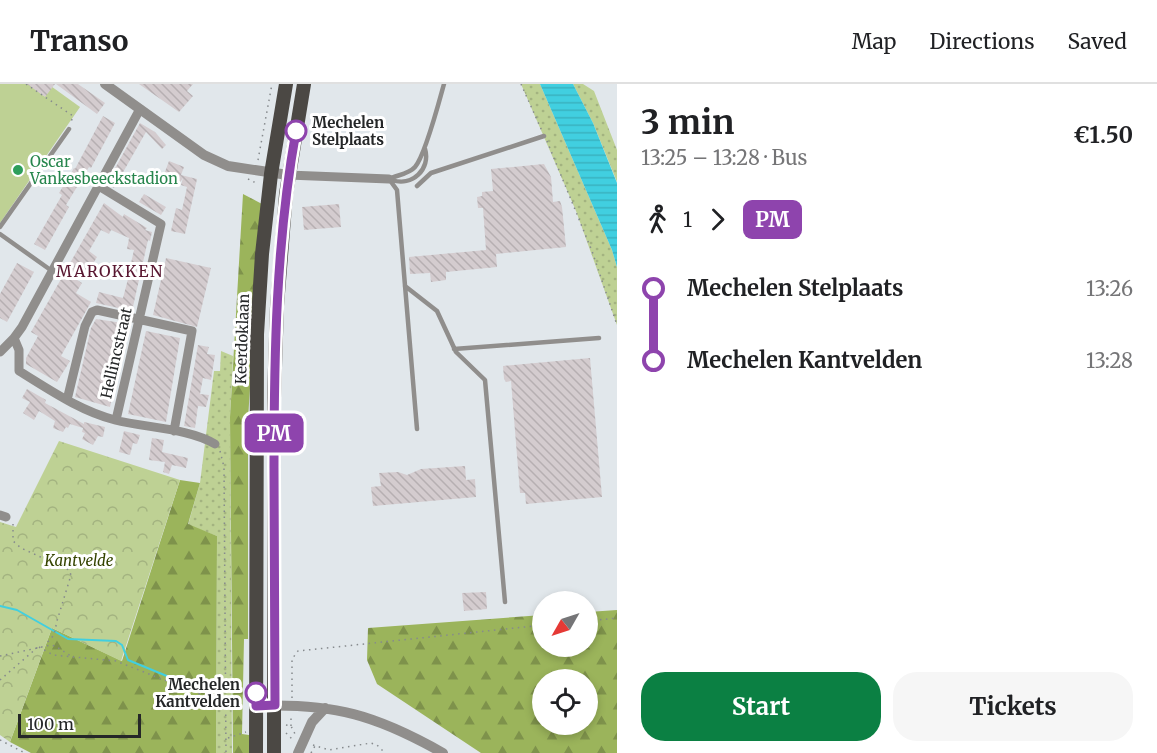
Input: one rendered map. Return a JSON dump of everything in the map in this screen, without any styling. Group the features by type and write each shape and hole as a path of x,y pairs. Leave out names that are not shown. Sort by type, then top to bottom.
{"main road":[{"name":"Keerdoklaan","path":"256,753 257,345 262,254 261,176 286,84"},
{"path":"274,753 274,398 277,306 288,175 304,84"}],"street":[{"path":"105,84 204,155 228,166 261,176 390,179"},
{"path":"0,352 14,338 140,109"},
{"name":"Hellincstraat","path":"97,185 161,224 116,420"},
{"path":"68,400 85,326 92,312 97,310 192,331 174,431"},
{"path":"14,338 19,350 19,371 89,412 116,420 174,431 209,440 215,444"},
{"path":"256,706 292,705 325,708 364,716 411,735 443,753"},
{"path":"298,753 312,722 325,708"}],"lane":[{"path":"390,179 415,168 425,149 444,84"},
{"path":"0,227 69,129"},
{"path":"417,186 431,173 544,136"},
{"path":"390,179 395,182 404,182 417,176 428,157 425,149"},
{"path":"390,179 397,190 417,429"},
{"path":"0,234 52,271"},
{"path":"405,286 437,311 454,349 485,380 505,602"},
{"path":"454,349 598,338"}],"path":[{"path":"26,84 73,116 69,129"},
{"path":"261,176 272,84"},
{"path":"521,84 590,244 617,325"},
{"path":"215,444 220,450 224,467 226,753"},
{"path":"3,516 12,522 13,541 21,548 69,570 71,575 56,626 55,646"},
{"path":"598,620 617,618"},
{"path":"291,726 292,659 298,651 532,627"},
{"path":"45,645 54,637"},
{"path":"0,656 45,645 55,646 72,657"},
{"path":"39,646 53,655 116,661 226,705"},
{"path":"0,680 39,646"},
{"path":"226,738 246,732"},
{"path":"0,740 25,753"},
{"path":"303,741 328,750 371,743 386,753"},
{"path":"311,753 315,746"}],"green space":[{"name":"Oscar Vankesbeeckstadion","path":"0,84 48,84 80,107 0,223"},
{"path":"521,84 540,84 612,250 617,267 617,325 576,211"},
{"path":"573,84 583,84 594,91 617,150 617,182 593,123"},
{"path":"243,194 262,204 248,419 248,639 244,639 242,734 249,735 249,753 233,753 230,417"},
{"path":"221,351 233,356 230,417 232,753 216,753 217,536 188,525 200,483 214,371 220,371"},
{"name":"Kantvelde","path":"59,441 180,480 121,661 52,628 10,742 0,735 0,522 16,527"},
{"path":"180,480 200,483 188,524 217,536 216,753 31,753 10,742 52,628 122,661"},
{"path":"617,610 617,753 481,753 377,684 367,660 368,628 532,616 532,657 598,657 598,611"}],"water":[{"path":"540,84 573,84 593,123 617,183 617,267 612,250"}],"building":[{"path":"27,84 55,84 45,97"},
{"path":"56,84 78,84 105,103 97,114"},
{"path":"139,84 193,84 187,91 193,96 179,112"},
{"path":"103,116 115,123 91,168 89,167 66,205 69,207 45,250 34,244 62,195 59,193 75,169"},
{"path":"140,123 155,132 166,145 162,149 146,132 114,188 107,183"},
{"path":"169,161 184,167 181,175 197,179 185,234 171,231 176,208 182,210 187,187 181,185 183,178 179,184 162,180"},
{"path":"544,164 551,177 553,202 560,201 562,207 566,247 496,254 497,267 446,272 446,280 431,282 430,273 410,274 409,257 486,250 483,208 478,208 477,197 482,196 482,192 493,191 491,169"},
{"path":"144,194 166,207 161,215 139,202"},
{"path":"104,203 123,217 124,214 147,228 145,230 152,232 150,241 148,240 132,311 96,303 99,292 123,298 128,279 120,277 121,271 129,272 134,250 127,249 129,238 111,230 109,234 101,230 89,251 97,257 88,272 80,267 74,278 82,283 76,293 91,302 61,356 70,361 57,382 26,364 26,358 38,336 31,332"},
{"path":"339,204 341,227 304,230 302,207"},
{"path":"166,258 211,268 197,327 153,315"},
{"path":"17,263 34,272 7,322 0,318 0,294"},
{"path":"96,319 129,324 110,407 75,397 91,328"},
{"path":"146,331 180,338 166,422 128,414"},
{"path":"198,345 209,347 207,354 215,355 211,380 203,378 200,394 209,395 206,407 198,406 195,428 184,426"},
{"path":"590,358 602,497 526,504 525,493 520,493 511,381 506,382 504,379 503,366"},
{"path":"27,389 46,400 45,403 84,424 84,422 105,427 103,437 98,436 93,445 82,439 85,433 82,432 83,428 70,424 63,432 53,428 55,421 39,411 34,420 23,413 30,402 22,398"},
{"path":"124,431 140,435 137,444 133,443 130,455 119,452"},
{"path":"152,438 164,440 162,452 188,458 186,468 172,465 169,474 163,472 165,462 149,460"},
{"path":"465,466 466,480 475,479 476,497 373,506 371,487 381,486 379,473 398,472 407,475 421,469"},
{"path":"486,592 487,609 464,611 462,593"}],"waterway":[{"path":"0,606 17,610 68,639 116,641 122,645 128,660 208,693"}],"bus line":[{"name":"PM","path":"256,693 256,706 275,705 274,398 276,329 285,194 296,131"}],"place":[{"name":"Mechelen Stelplaats","path":"296,131"},
{"name":"Oscar Vankesbeeckstadion","path":"18,170"},
{"name":"Mechelen Kantvelden","path":"256,693"}],"district":[{"name":"MAROKKEN","path":"110,271"}]}
